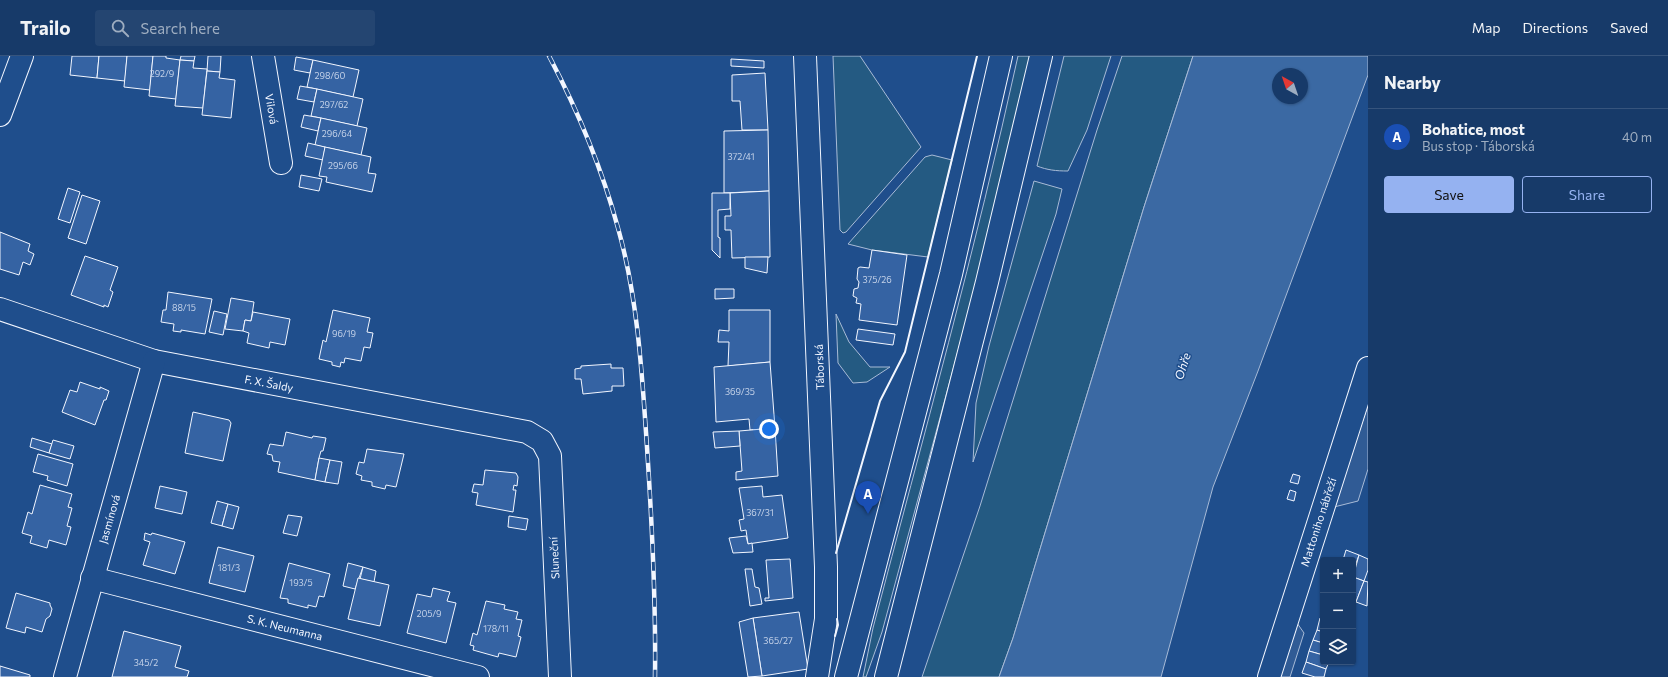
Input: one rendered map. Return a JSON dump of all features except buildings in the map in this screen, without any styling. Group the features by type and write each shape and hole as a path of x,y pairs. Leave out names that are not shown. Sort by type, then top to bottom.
{"main road":[{"path":"0,115 22,56"},
{"name":"Vilová","path":"263,56 281,163"},
{"name":"Táborská","path":"805,56 826,567 826,619 817,677"},
{"path":"846,677 951,274 1001,56"},
{"path":"886,677 987,282 1041,56"},
{"name":"F. X. Šaldy","path":"0,309 154,361 527,432 542,441"},
{"name":"Jasmínová","path":"65,677 154,361"},
{"name":"Mattoniho nábřeží","path":"1269,677 1368,368"},
{"name":"Sluneční","path":"542,441 550,456 560,677"},
{"name":"S. K. Neumanna","path":"92,578 478,677"}],"shaded area":[{"path":"833,56 860,56 921,147 846,232 843,233 840,230"},
{"path":"1018,56 1031,56 971,303 882,632 866,677 863,677 873,628 985,200"},
{"path":"1064,56 1111,56 1087,130 1068,171 1060,171 1037,166"},
{"path":"1122,56 1193,56 1144,207 1013,638 999,677 922,677 980,506 1097,130"},
{"path":"932,155 952,160 928,257 872,250 848,244 925,157"},
{"path":"1034,181 1062,189 1056,214 973,462 976,403 989,346"},
{"path":"836,314 849,342 870,367 890,367 867,382 853,383 838,363"},
{"path":"1368,405 1368,469 1358,501 1334,507"},
{"path":"1297,623 1304,633 1290,677 1280,677"}],"water":[{"name":"Ohře","path":"1193,56 1368,56 1368,75 1258,371 1213,487 1161,677 999,677 1013,638 1144,207"}],"railway":[{"path":"549,56 570,98 605,184 625,255 635,309 641,364 649,476 654,590 655,677"}],"wall":[{"path":"836,553 880,401 905,352 977,56"},
{"path":"835,636 838,625 837,619"}],"place":[{"name":"Bohatice, most","path":"868,514"}]}
